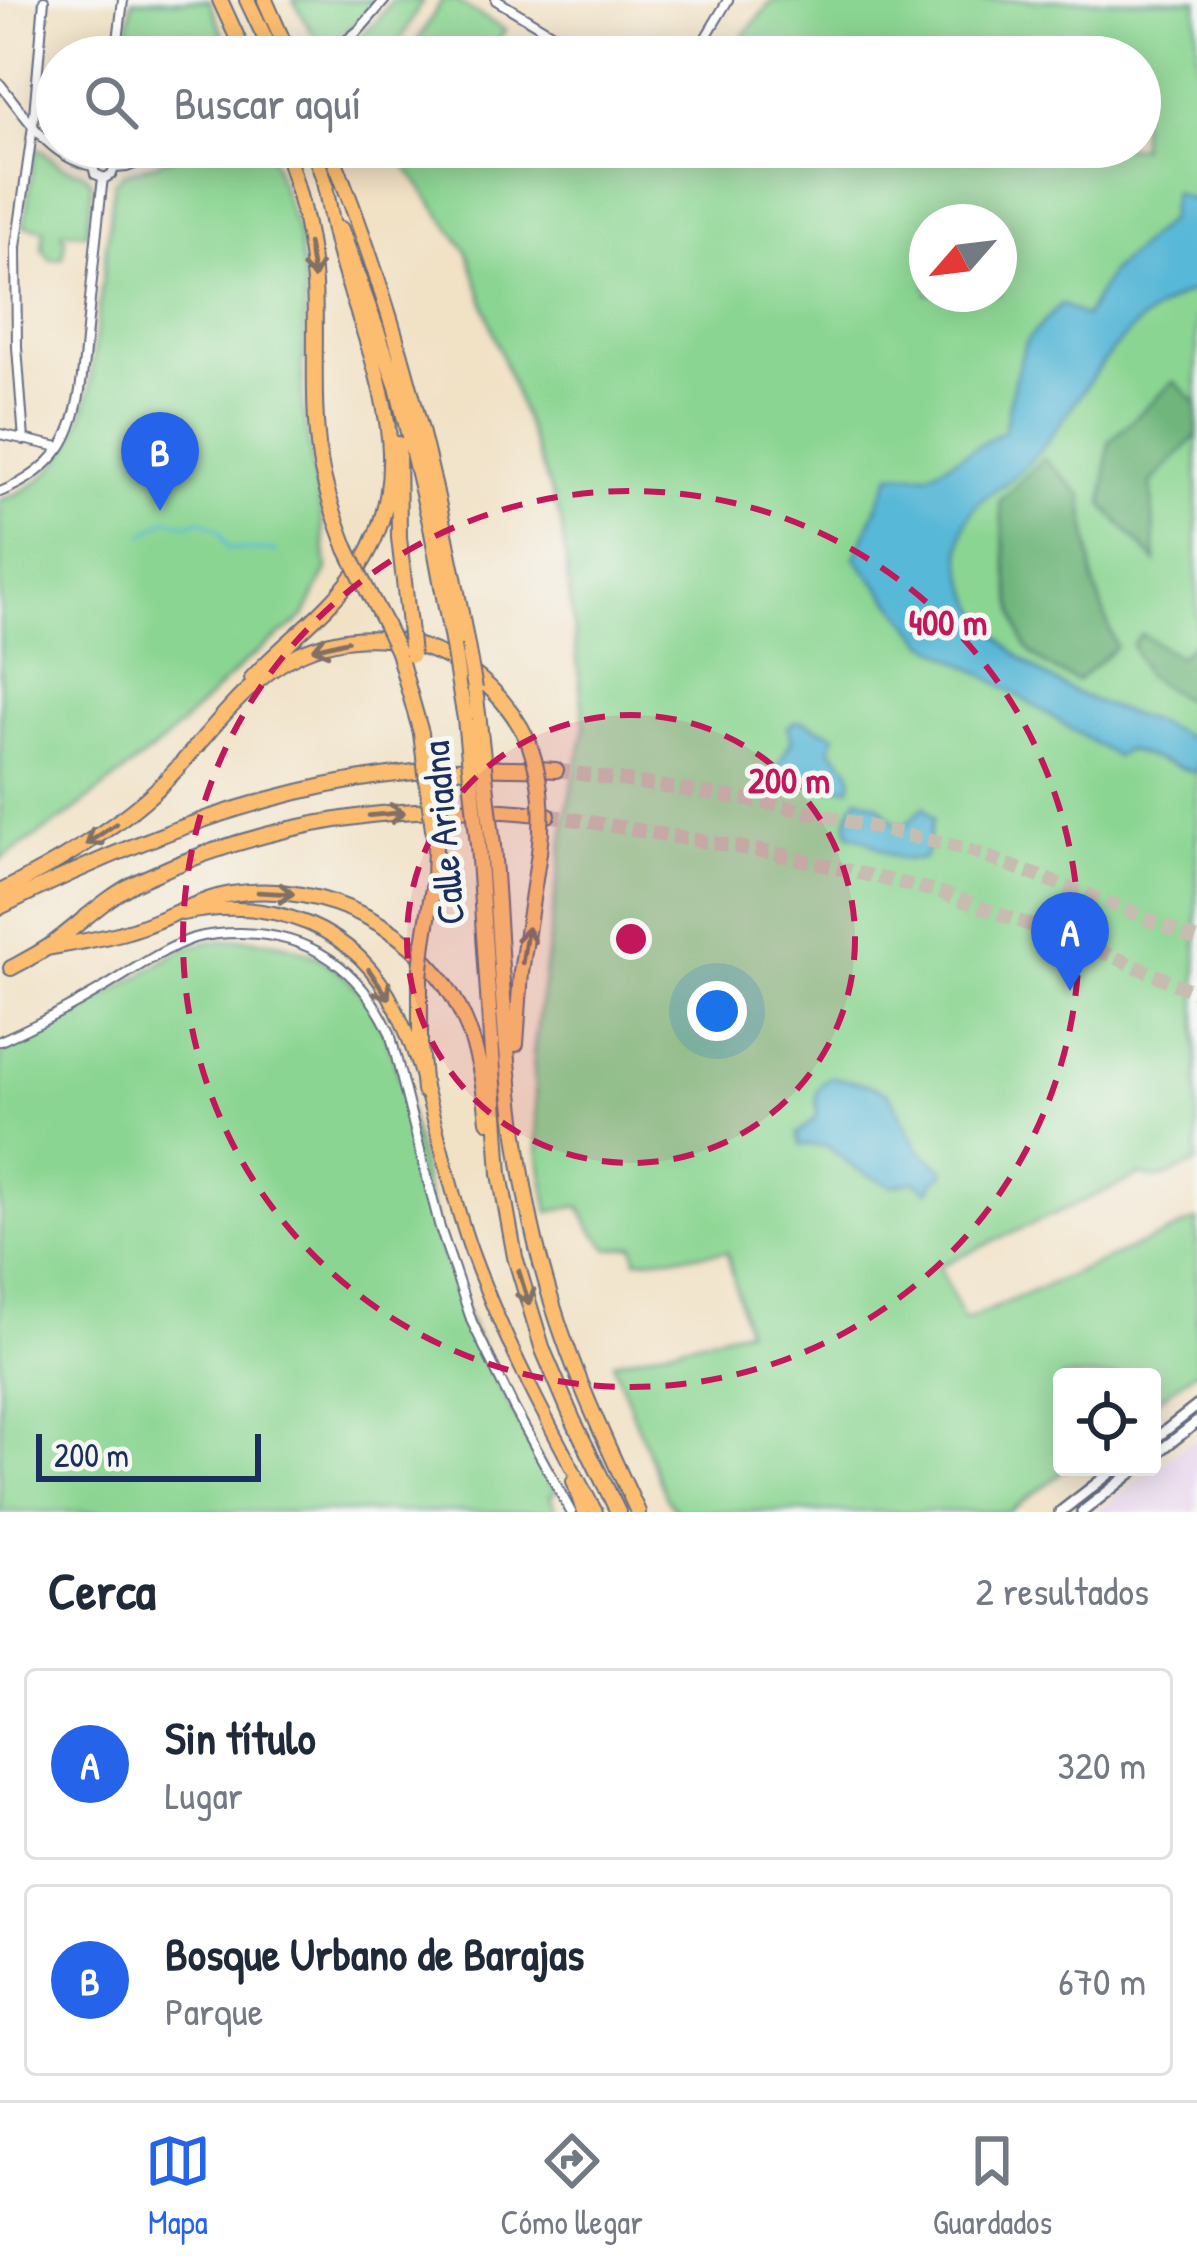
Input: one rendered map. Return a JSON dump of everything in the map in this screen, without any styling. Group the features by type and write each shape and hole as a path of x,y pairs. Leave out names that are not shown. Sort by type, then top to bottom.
{"highway":[{"path":"220,0 236,36"},
{"path":"248,0 264,36"},
{"path":"265,0 281,36"},
{"path":"290,168 314,278 314,406 320,462 347,549 405,654"},
{"name":"Calle Ariadna","path":"320,168 397,387 415,455 458,679 472,720"},
{"name":"Calle Ariadna","path":"336,168 419,424 454,573 475,689 472,720 521,1173 545,1280 573,1366 640,1512"},
{"path":"188,755 264,665 341,592 362,563 384,510 390,450 385,404 340,256 323,177"},
{"path":"362,288 398,436 400,538 409,625 405,654 421,733 435,846 420,977 424,1090"},
{"path":"0,892 107,831 151,795 260,680 287,660 339,641 379,638 436,651 487,683 506,705 529,743 538,773 543,804 521,973 513,1097"},
{"path":"0,907 171,829 307,789 444,770 556,770"},
{"path":"11,968 47,948 139,880 286,830 380,814 469,810 548,815"},
{"name":"Calle Ariadna","path":"486,844 500,1174 515,1257 543,1350 618,1512"},
{"path":"47,948 127,932 214,897 269,891 310,896 372,919 427,961 460,1009 479,1060 500,1174"},
{"path":"164,919 244,907 292,917 330,935 362,961 387,994 424,1090 447,1178 488,1294 596,1512"},
{"path":"558,1441 583,1512"}],"street":[{"path":"41,36 44,0"},
{"path":"119,36 123,0"},
{"path":"352,36 385,0"},
{"path":"496,0 556,36"},
{"path":"707,36 728,0"},
{"path":"0,84 36,129"},
{"path":"24,440 16,346 16,247 36,92"},
{"path":"94,168 103,178 114,168"},
{"path":"0,492 20,484 61,447 71,426 82,376 103,178"},
{"path":"0,434 61,447"},
{"path":"0,1041 41,1023 178,945 206,935 264,933 286,938 320,952 348,971 390,1033 440,1228 472,1322 571,1512"},
{"path":"1161,1434 1197,1406"},
{"path":"1161,1450 1197,1422"},
{"path":"1060,1512 1106,1476"},
{"path":"1082,1512 1128,1476"}],"shaded area":[{"path":"1197,1436 1197,1512 1098,1512 1145,1476 1161,1476 1161,1464"}],"green space":[{"path":"132,0 209,0 224,36 128,36"},
{"path":"293,0 375,0 340,36 315,36"},
{"path":"392,0 423,0 403,36 361,36"},
{"path":"442,0 454,0 505,30 501,36 421,36"},
{"path":"773,0 1197,0 1197,1163 1163,1177 1141,1175 939,1266 964,1321 1197,1220 1197,1370 1161,1397 1161,1368 1053,1368 1053,1476 1057,1476 1009,1512 678,1512 666,1498 613,1362 746,1329 727,1252 636,1260 634,1246 609,1249 579,1206 549,1212 538,1148 533,1055 568,805 585,728 561,520 468,253 407,168 1161,168 1161,36 743,36"},
{"path":"36,147 36,168 66,168 84,173 92,183 87,233 63,231 63,258 51,260 42,249 44,229 24,226"},
{"path":"142,168 275,168 298,234 305,289 303,412 327,569 304,617 245,662 164,741 67,816 0,860 0,500 48,473 69,445 84,412 114,183 123,174"},
{"path":"1174,381 1197,404 1197,435 1151,483 1156,562 1103,505 1109,442"},
{"path":"1044,458 1082,495 1094,584 1116,647 1077,681 1029,650 1008,579 1000,501"},
{"path":"1141,634 1179,657 1197,640 1197,707 1146,676 1132,645"},
{"path":"241,939 292,947 322,960 349,980 376,1017 400,1078 451,1277 492,1371 556,1492 550,1496 557,1512 0,1512 0,1054 40,1036 185,948"}],"water":[{"path":"1173,192 1197,202 1197,289 1169,302 1126,335 1031,460 972,511 961,553 979,609 1007,645 1063,686 1197,743 1197,773 1127,750 1116,757 926,643 855,558 891,474 929,474 1004,431 1026,341 1061,304 1085,317 1110,273 1169,219"},
{"path":"802,721 835,735 830,748 850,770 850,788 824,787 815,780 789,793 777,768 792,740 788,727"},
{"path":"858,797 879,805 896,824 906,825 924,807 934,820 923,859 900,858 850,835 847,820"},
{"path":"832,1077 889,1094 919,1150 944,1170 929,1191 914,1181 892,1186 854,1168 827,1146 800,1145 797,1134 815,1119 818,1091"}],"waterway":[{"path":"144,535 167,519 188,524 202,520 219,531 228,549 277,551"}],"tunnel":[{"path":"556,770 774,804 966,849 1197,940"},
{"path":"548,815 773,853 940,892 1197,993"}],"place":[{"name":"Bosque Urbano de Barajas","path":"160,511"},
{"name":"Sin título","path":"1070,991"}]}
